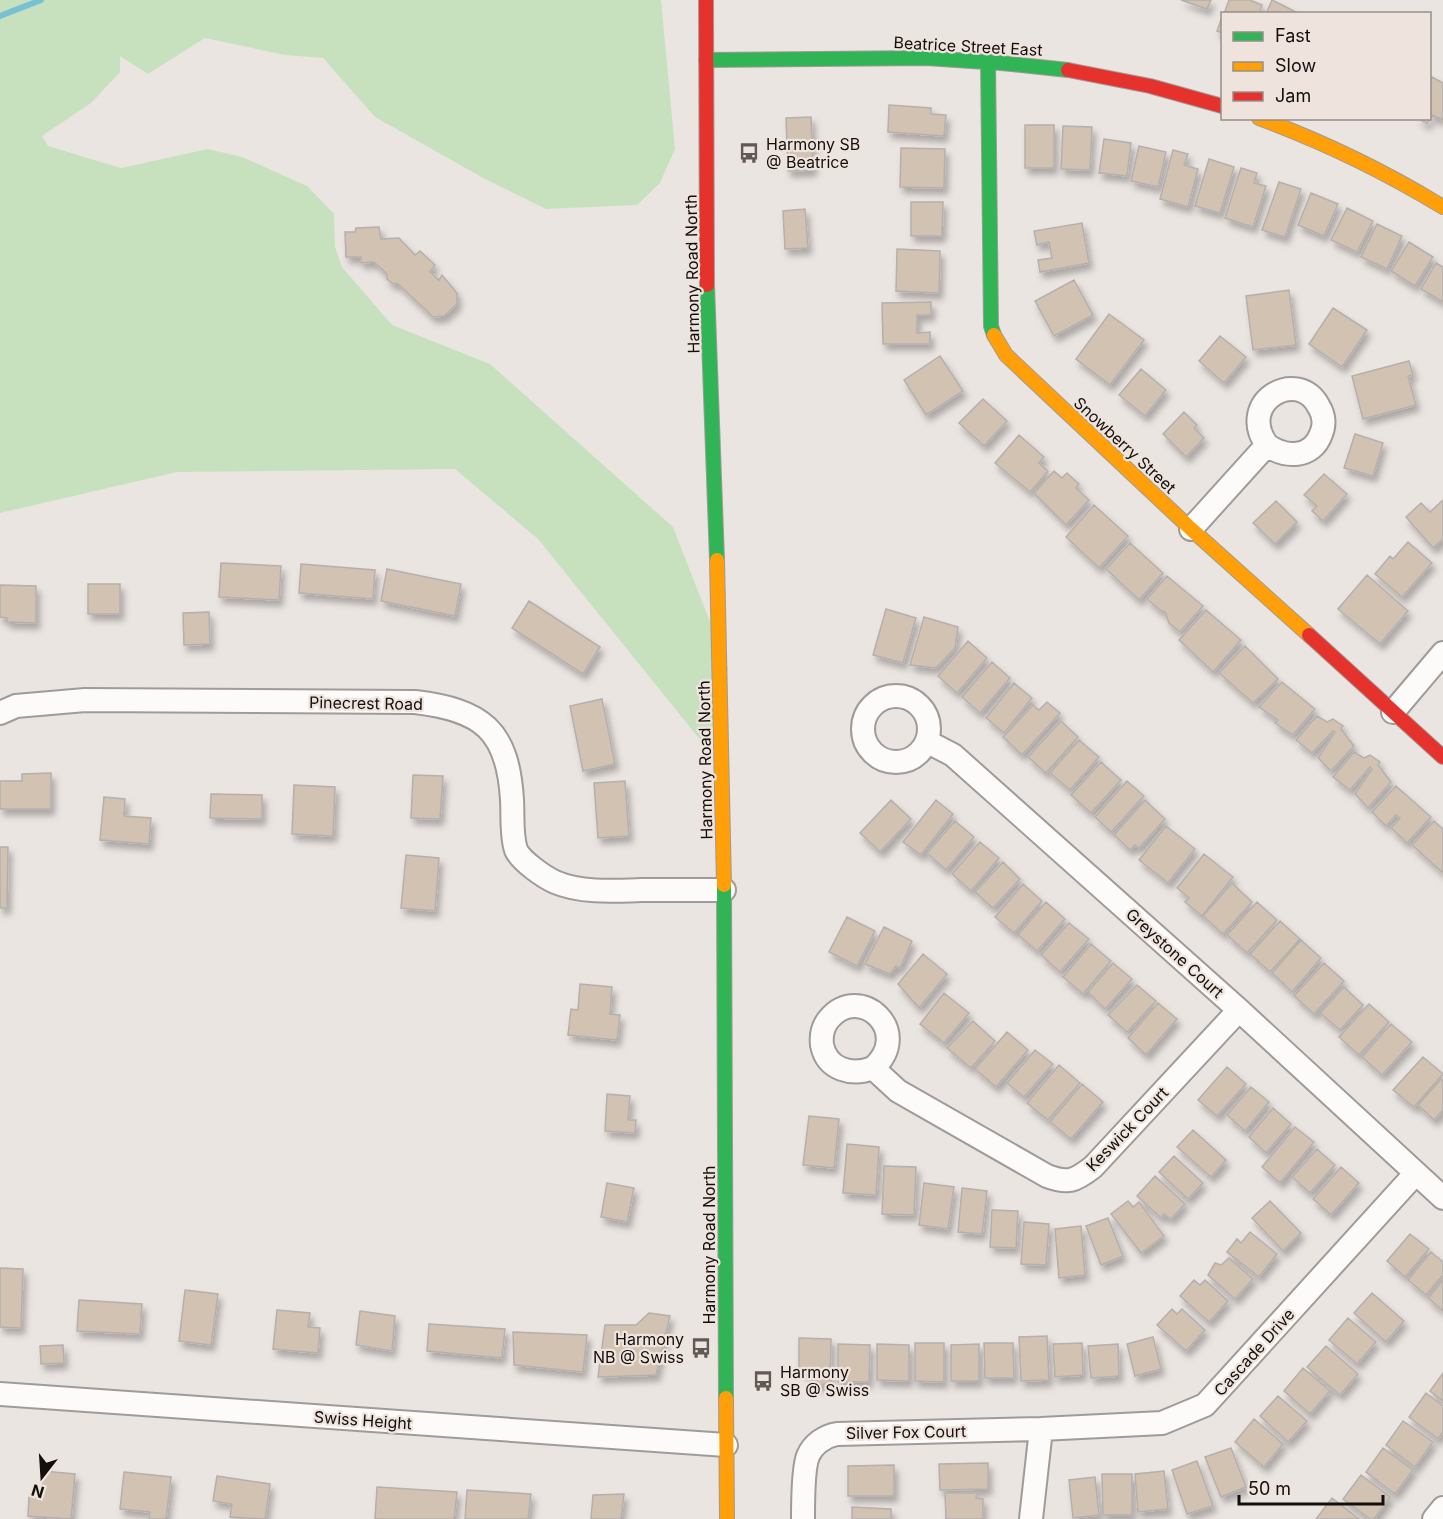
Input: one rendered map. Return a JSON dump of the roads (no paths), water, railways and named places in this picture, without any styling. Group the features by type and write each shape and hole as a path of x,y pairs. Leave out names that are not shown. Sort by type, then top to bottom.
{"street":[{"name":"Harmony Road North","path":"706,0 707,307 716,508 724,890 727,1519"},
{"name":"Beatrice Street East","path":"706,60 924,58 988,61 1056,68 1145,84 1221,106"},
{"name":"Snowberry Street","path":"988,61 991,326 996,341 1006,355 1191,529 1443,757"},
{"path":"1265,120 1308,135 1401,180 1443,207"},
{"path":"1191,529 1267,445"},
{"path":"1393,712 1443,653"},
{"name":"Pinecrest Road","path":"0,713 16,706 85,700 415,702 444,706 470,714 490,730 503,752 510,778 517,851 533,868 555,882 583,889 724,890"},
{"name":"Greystone Court","path":"928,742 954,755 1239,1010 1443,1198"},
{"name":"Keswick Court","path":"873,1068 898,1091 1047,1176 1063,1182 1079,1178 1093,1167 1239,1010"},
{"name":"Cascade Drive","path":"1041,1429 1162,1423 1206,1405 1416,1173"},
{"name":"Swiss Height","path":"0,1394 726,1445"},
{"path":"1031,1519 1041,1429"},
{"name":"Silver Fox Court","path":"803,1519 808,1456 826,1436 1041,1429"},
{"path":"1434,1519 1443,1508"}],"waterway":[{"path":"0,16 41,0"}],"place":[{"name":"Harmony SB @ Beatrice","path":"749,153"},
{"name":"Harmony NB @ Swiss","path":"701,1348"},
{"name":"Harmony SB @ Swiss","path":"763,1381"}]}
